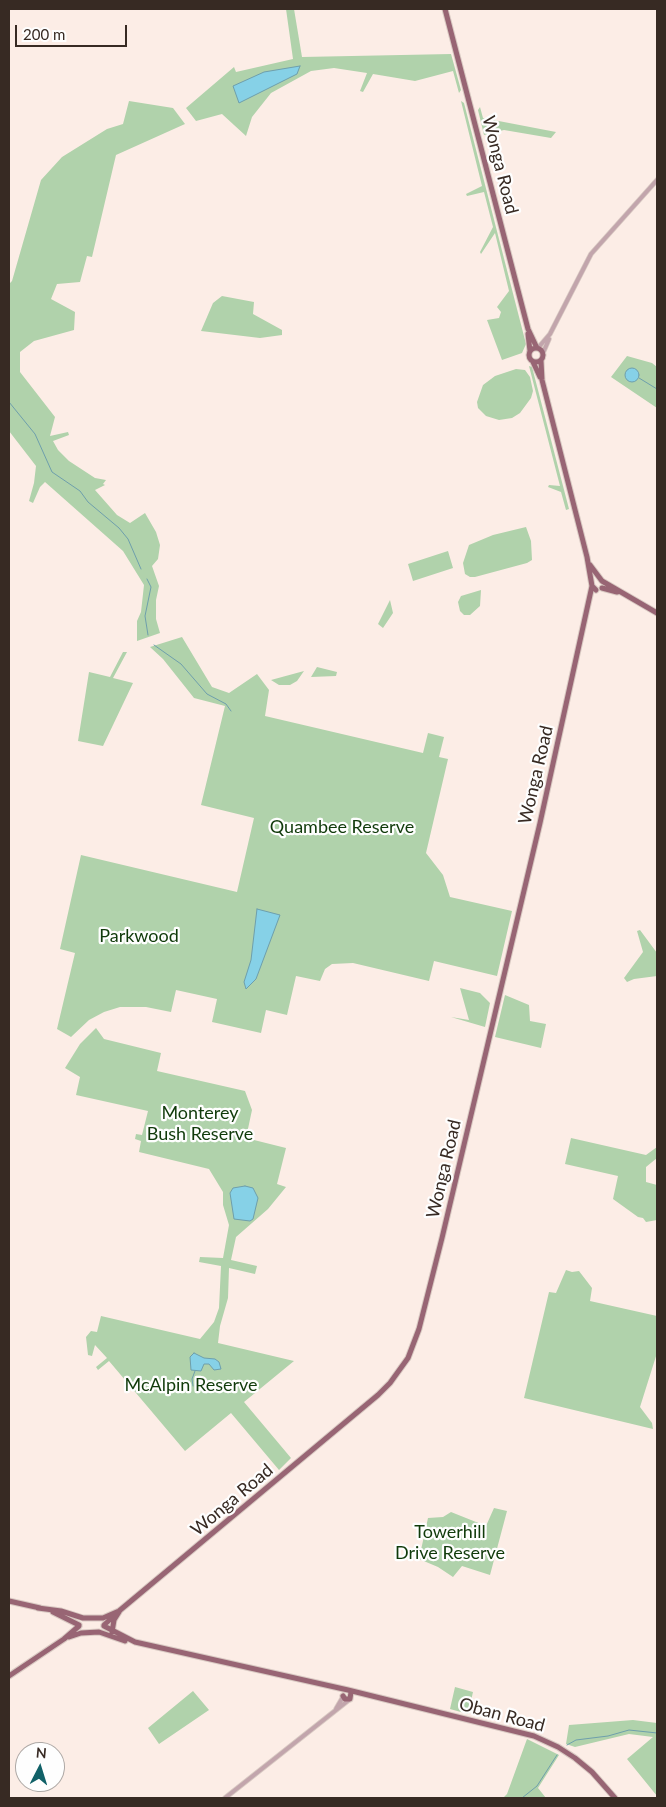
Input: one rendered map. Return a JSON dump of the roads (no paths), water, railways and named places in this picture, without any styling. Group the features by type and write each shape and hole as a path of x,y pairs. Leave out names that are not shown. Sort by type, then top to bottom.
{"main road":[{"name":"Wonga Road","path":"445,9 528,329 530,351"},
{"name":"Wonga Road","path":"528,329 538,348"},
{"path":"542,380 529,357 530,351 538,348 543,353 541,361 542,380 595,587"},
{"path":"533,362 541,361"},
{"path":"588,563 600,580 636,599 657,613"},
{"path":"595,587 600,580"},
{"path":"595,587 600,580"},
{"name":"Wonga Road","path":"99,1632 120,1610 384,1390 399,1371 412,1348 419,1329 442,1238 588,609 595,587"},
{"path":"595,587 620,592"},
{"path":"9,1600 86,1618 106,1617 120,1610"},
{"path":"38,1608 72,1620 79,1625"},
{"path":"112,1632 114,1619 120,1610"},
{"path":"9,1676 64,1638 86,1618"},
{"name":"Oban Road","path":"86,1618 98,1620 112,1632 135,1642"},
{"path":"64,1638 70,1630 72,1620"},
{"name":"Oban Road","path":"79,1625 86,1631 99,1632 123,1640 328,1687 350,1695 362,1695 518,1731 544,1740 575,1758 592,1772 616,1798"},
{"path":"64,1638 81,1633 99,1632"},
{"name":"Oban Road","path":"328,1687 343,1696"},
{"path":"343,1696 350,1695"}],"street":[{"path":"543,353 550,334 591,254 657,180"},
{"path":"538,348 550,334"},
{"path":"225,1798 334,1711 350,1695"},
{"path":"334,1711 343,1696"}],"water":[{"path":"300,66 297,74 239,103 233,86 264,72"},
{"path":"629,368 635,368 639,375 635,382 629,382 625,378 625,372"},
{"path":"257,909 280,915 256,979 246,989 244,982 251,960"},
{"path":"245,1186 253,1188 258,1198 253,1219 250,1221 234,1219 230,1193 233,1188"},
{"path":"194,1353 204,1358 215,1359 219,1362 221,1369 214,1370 209,1364 204,1364 201,1371 191,1370 190,1357"}],"waterway":[{"path":"639,378 657,389"},
{"path":"9,402 35,434 52,472 80,491 88,502 119,528 128,539 141,569"},
{"path":"147,579 151,587 145,616 148,635"},
{"path":"154,645 181,664 207,694 226,704 231,711"},
{"path":"193,1386 192,1379 195,1371"},
{"path":"567,1745 576,1740 608,1736 629,1730 657,1733"},
{"path":"522,1798 537,1786 557,1755"}],"park label":[{"name":"Quambee Reserve","path":"342,827"},
{"name":"Parkwood","path":"139,936"},
{"name":"Monterey Bush Reserve","path":"200,1123"},
{"name":"McAlpin Reserve","path":"191,1385"},
{"name":"Towerhill Drive Reserve","path":"450,1542"}]}
